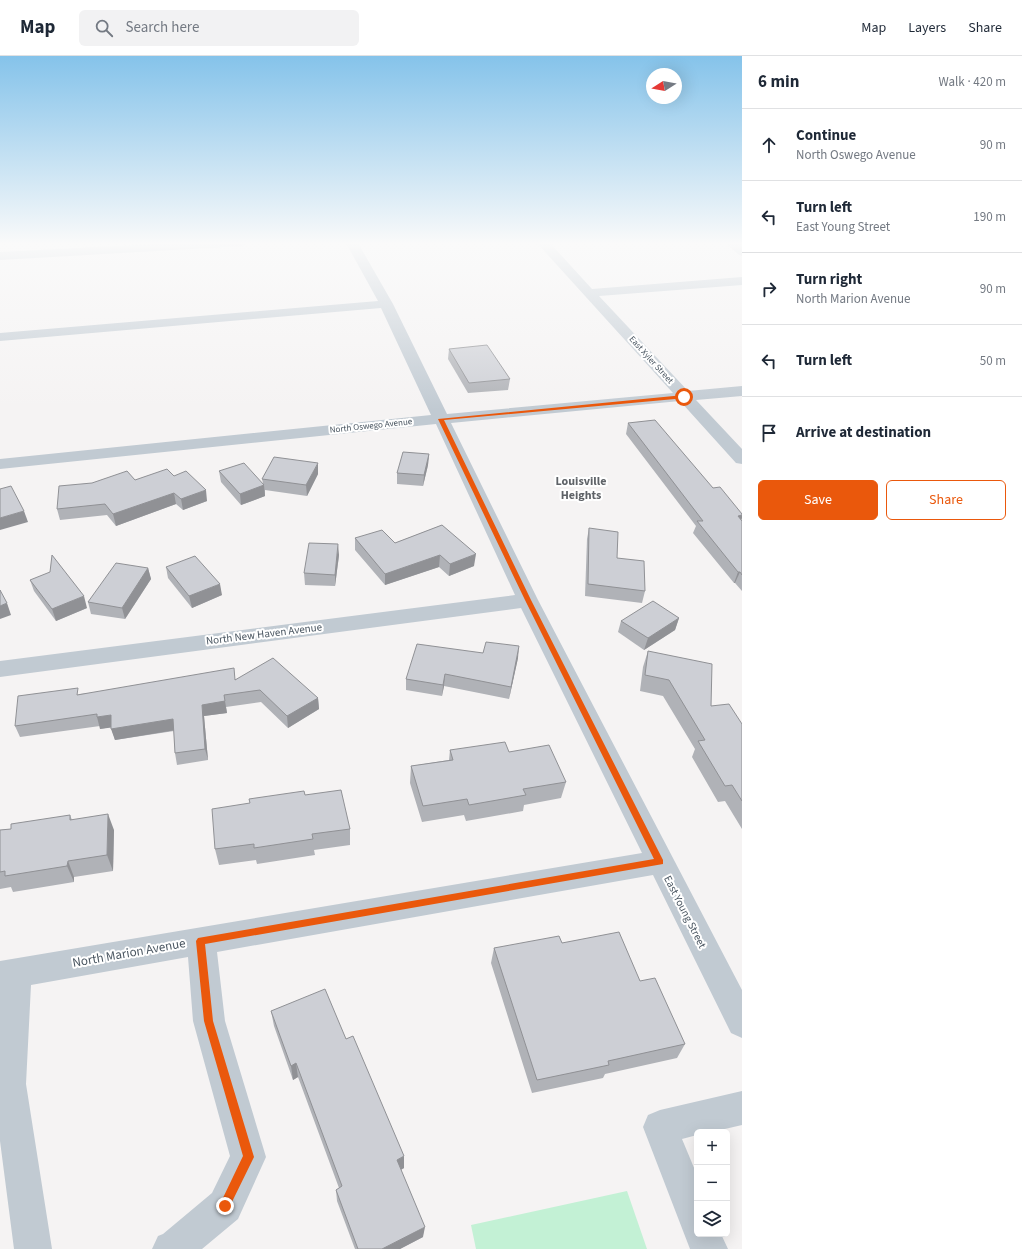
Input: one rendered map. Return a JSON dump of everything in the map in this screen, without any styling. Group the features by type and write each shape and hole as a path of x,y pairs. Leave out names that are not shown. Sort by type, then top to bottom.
{"street":[{"name":"East Young Street","path":"383,299 528,600 742,1022"},
{"name":"East Xyler Street","path":"594,299 742,459"},
{"path":"0,337 386,304"},
{"name":"North Oswego Avenue","path":"0,464 441,419 742,391"},
{"name":"North New Haven Avenue","path":"0,669 528,600"},
{"name":"North Marion Avenue","path":"8,974 660,862"},
{"path":"170,1249 176,1247 225,1206 248,1157 209,1021 201,941"},
{"path":"8,974 9,1084 33,1249"},
{"path":"694,1212 660,1127 742,1108"},
{"path":"704,1237 709,1249"}],"green space":[{"path":"627,1191 647,1249 476,1249 471,1225"}],"building":[{"path":"487,345 510,379 469,383 449,349"},
{"path":"655,420 713,488 720,487 742,514 738,516 742,521 742,575 697,521 703,521 628,423"},
{"path":"403,452 429,454 424,475 397,473"},
{"path":"274,457 318,463 306,485 262,479"},
{"path":"244,463 264,485 240,494 219,471"},
{"path":"167,469 174,476 186,471 206,490 181,499 174,493 113,514 105,504 57,509 59,486 92,483 127,471 135,480"},
{"path":"11,486 24,511 0,518 0,489"},
{"path":"442,525 476,554 450,564 440,555 385,574 355,538 382,530 395,543"},
{"path":"589,528 618,532 617,558 644,561 645,591 588,584"},
{"path":"309,543 338,544 335,575 304,573"},
{"path":"52,555 84,596 52,609 30,580 50,572"},
{"path":"195,556 220,584 189,596 166,567"},
{"path":"116,563 148,568 122,608 88,602"},
{"path":"0,590 7,603 0,606"},
{"path":"653,601 679,618 648,638 621,621"},
{"path":"486,642 519,646 511,687 445,674 443,685 406,679 417,644 483,653"},
{"path":"648,651 712,664 711,706 729,704 742,724 742,801 732,785 725,786 698,741 705,740 669,680 645,675"},
{"path":"273,658 318,698 287,716 260,690 224,695 225,701 202,705 205,749 175,753 173,719 111,729 111,715 97,717 97,714 15,726 18,696 78,688 77,695 234,668 235,680"},
{"path":"505,742 509,752 549,745 566,782 523,789 526,795 469,805 467,799 423,806 411,766 453,760 450,750"},
{"path":"341,790 350,829 312,834 313,839 254,848 254,844 215,849 212,809 250,803 249,799 304,791 305,795"},
{"path":"108,814 107,855 68,861 67,866 5,876 5,871 0,872 0,830 11,829 11,824 70,815 70,820"},
{"path":"619,932 640,981 655,978 685,1044 608,1061 609,1065 537,1080 494,948 559,936 562,943"},
{"path":"325,989 346,1039 353,1036 404,1156 397,1160 425,1227 382,1249 358,1249 336,1190 342,1186 296,1063 291,1066 271,1011"}],"district":[{"name":"Louisville Heights","path":"581,488"}],"route":[{"path":"225,1206 248,1157 209,1021 201,941 660,862 528,600 441,419 684,397"}]}
